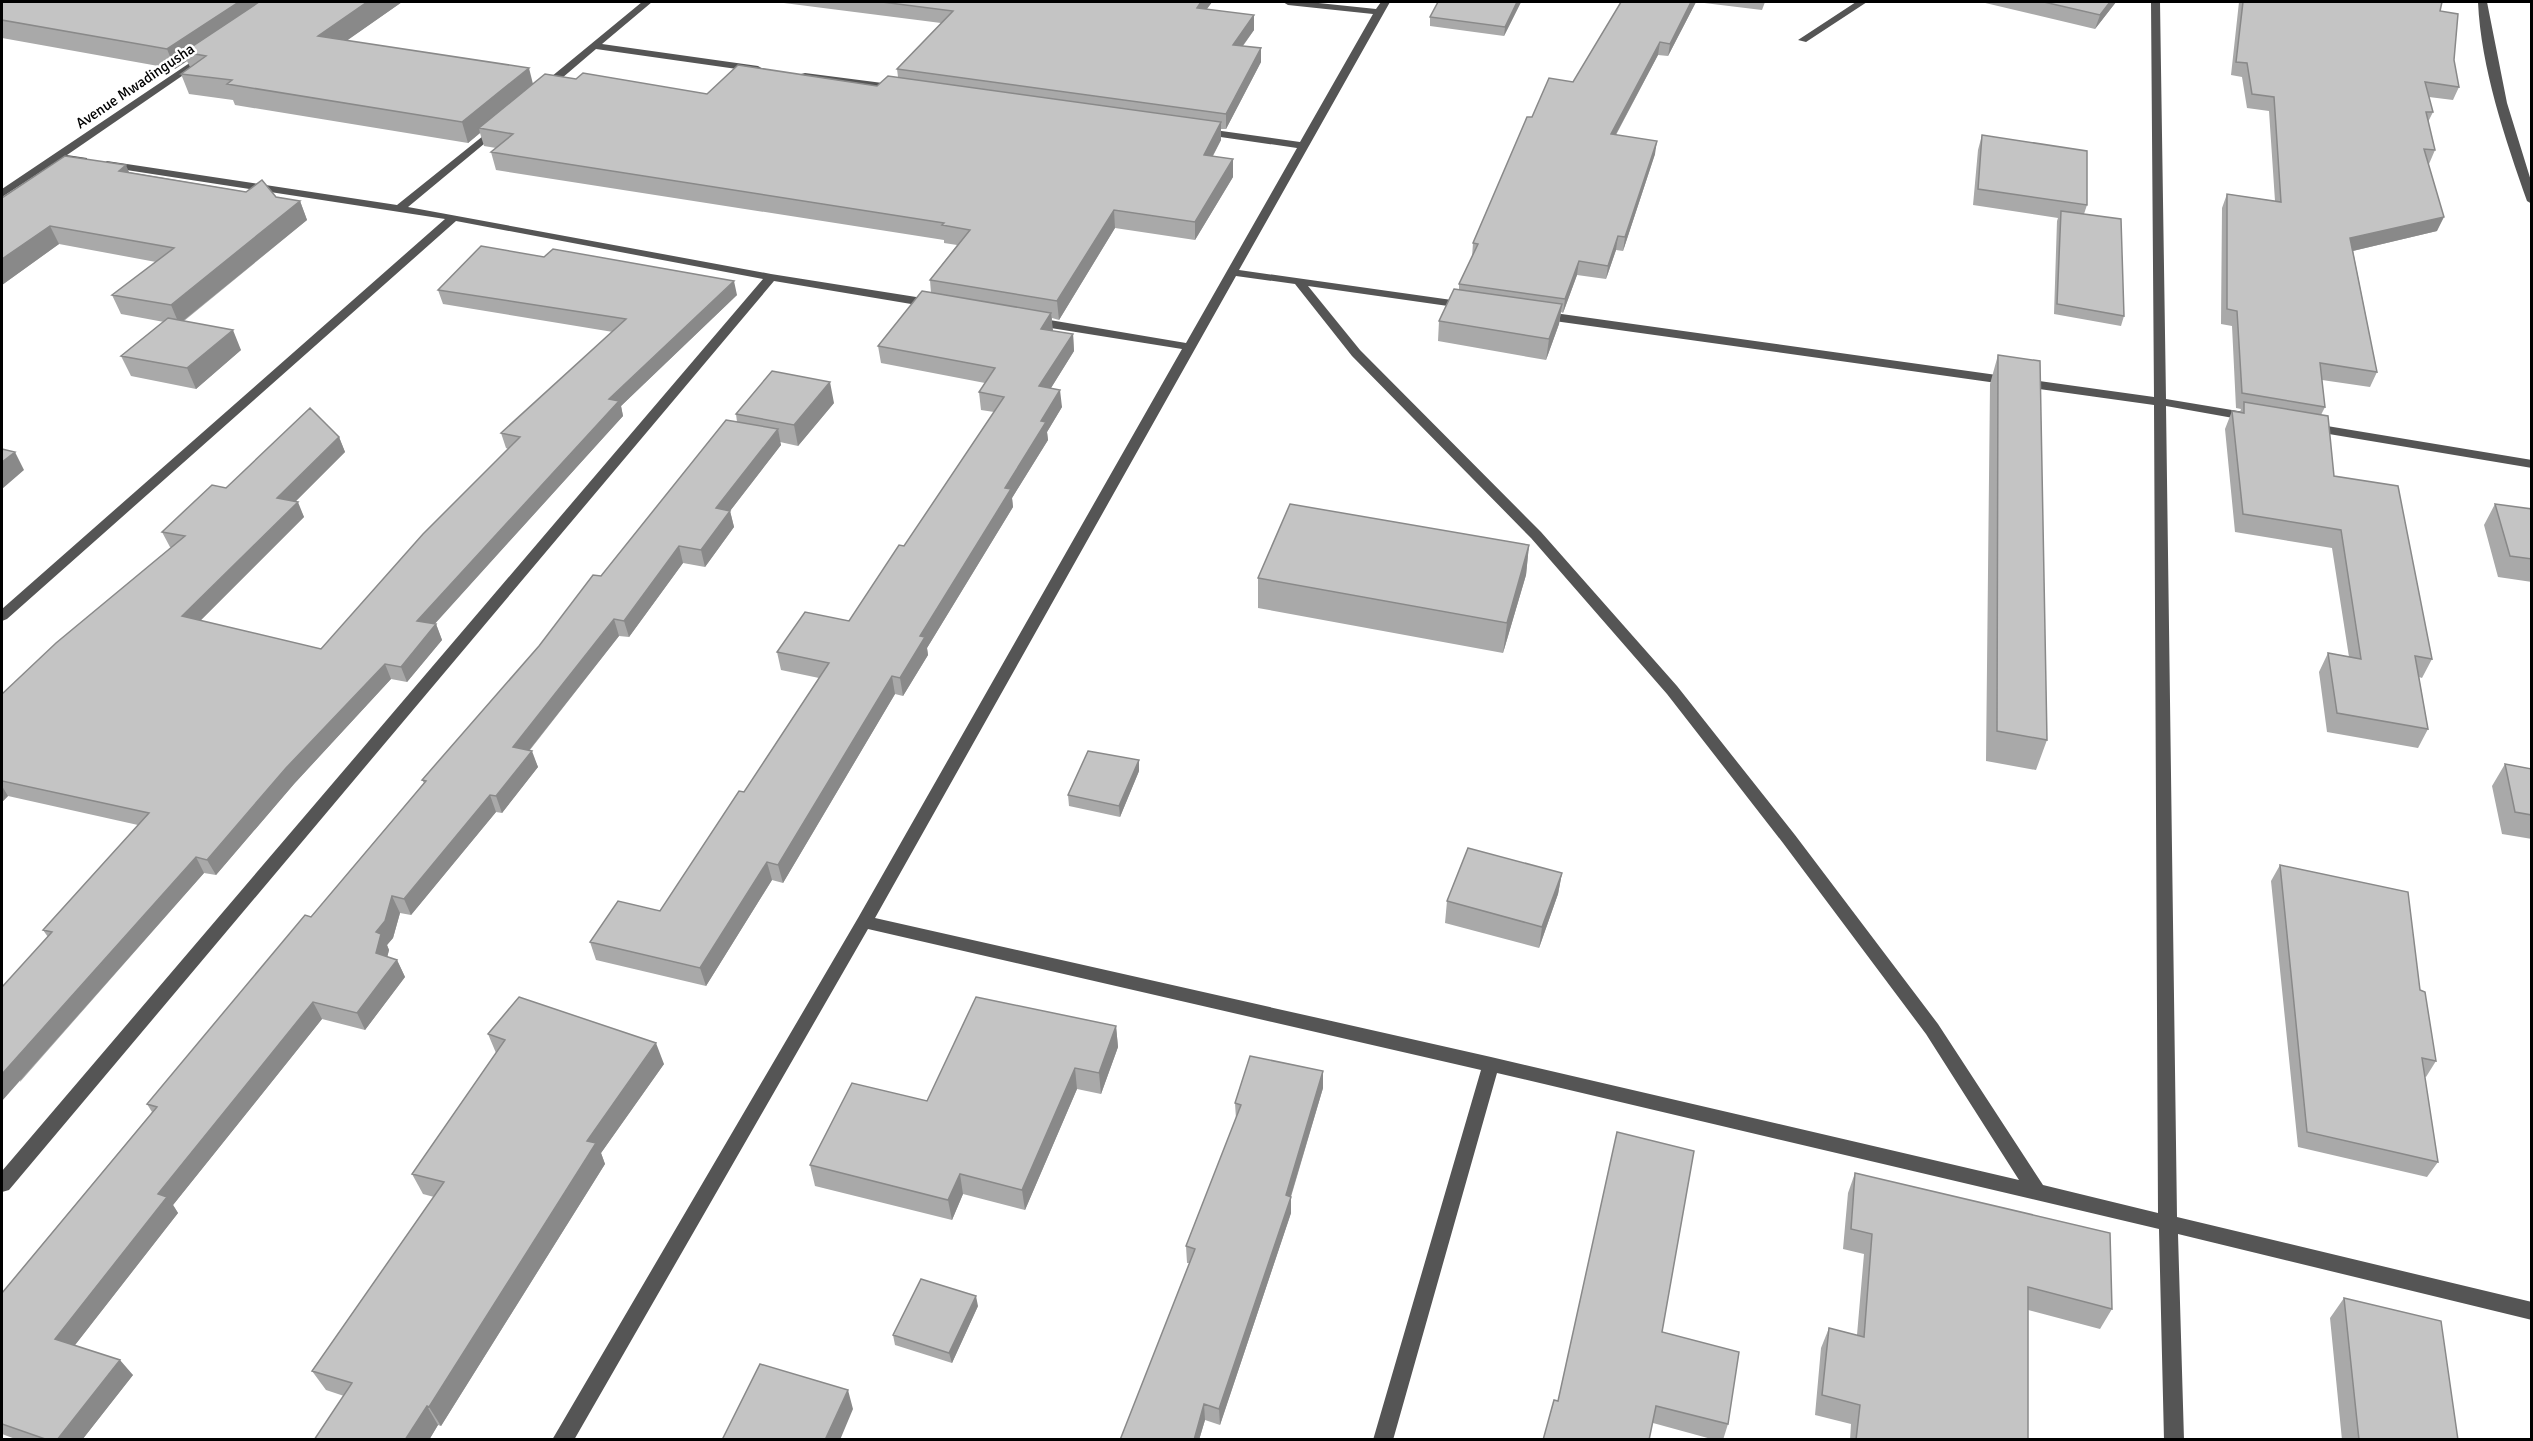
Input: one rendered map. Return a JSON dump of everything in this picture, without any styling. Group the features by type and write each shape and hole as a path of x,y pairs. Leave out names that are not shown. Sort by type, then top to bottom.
{"street":[{"path":"533,98 647,2"},
{"path":"562,1440 864,922 1382,7 1288,2"},
{"path":"1803,40 1862,2"},
{"path":"2156,2 2162,402 2168,1222 2174,1440"},
{"path":"2482,2 2486,31 2516,155 2532,201"},
{"path":"594,46 768,70"},
{"name":"Avenue Mwadingusha","path":"2,194 216,49"},
{"path":"792,74 908,90"},
{"path":"400,208 506,120"},
{"path":"1188,130 1305,146"},
{"path":"58,157 454,217 771,277 945,306"},
{"path":"2,616 454,217"},
{"path":"1231,272 1487,308"},
{"path":"2,1184 771,277"},
{"path":"1298,281 1356,353 1536,535 1672,690 1789,839 1932,1029 2036,1190"},
{"path":"1523,313 2162,402 2266,420"},
{"path":"1015,318 1189,347"},
{"path":"2300,426 2532,464"},
{"path":"864,922 2036,1190 2532,1311"},
{"path":"1383,1440 1491,1064"}],"building":[{"path":"2,2 239,2 167,49 2,20"},
{"path":"259,2 367,2 318,36 529,68 462,122 227,84 232,80 181,74 206,56 184,52"},
{"path":"882,2 1201,2 1197,8 1254,15 1233,45 1261,48 1226,114 897,69 953,11"},
{"path":"1438,2 1517,2 1505,27 1430,17"},
{"path":"1621,2 1691,2 1670,44 1660,42 1611,134 1657,141 1625,237 1618,236 1608,266 1579,261 1565,299 1459,284 1478,244 1473,243 1527,117 1532,117 1549,78 1573,82"},
{"path":"2044,2 2110,2 2100,15"},
{"path":"2243,2 2442,2 2440,11 2458,14 2454,60 2459,87 2425,82 2433,112 2426,112 2435,150 2424,149 2444,217 2350,238 2377,372 2320,363 2325,407 2242,393 2237,311 2227,309 2227,194 2281,202 2274,97 2252,94 2247,63 2236,62"},
{"path":"738,65 877,86 888,76 1221,122 1204,155 1233,159 1195,222 1114,210 1057,301 930,280 970,230 942,225 944,223 491,152 513,134 479,128 545,74 576,79 583,73 707,94"},
{"path":"1982,135 2087,151 2087,205 1978,189"},
{"path":"65,156 126,165 119,171 246,192 262,180 276,197 300,201 171,305 112,295 174,248 50,226 2,259 2,198"},
{"path":"2061,211 2121,219 2124,316 2057,304"},
{"path":"481,246 544,257 553,249 734,281 609,399 619,401 417,621 436,624 401,667 385,664 286,768 207,860 196,857 2,1074 2,987 52,932 43,930 149,813 2,781 2,694 56,643 185,536 162,532 212,485 226,488 310,408 339,437 277,498 298,502 182,616 321,649 423,534 520,437 501,433 626,319 438,290"},
{"path":"1454,289 1562,304 1549,339 1439,321"},
{"path":"922,291 1051,313 1041,329 1073,334 1039,386 1060,390 1041,421 1046,422 1005,488 1011,489 920,636 925,637 900,678 892,676 778,865 767,862 700,968 590,942 618,901 660,911 739,791 744,792 829,663 777,652 805,612 849,621 899,545 904,546 1004,397 979,392 995,368 878,346"},
{"path":"168,318 233,330 187,368 121,356"},
{"path":"1998,355 2040,361 2047,740 1997,731"},
{"path":"772,371 830,382 794,425 736,414"},
{"path":"2244,402 2328,416 2334,476 2398,486 2432,659 2415,656 2428,729 2337,713 2328,653 2361,659 2341,530 2243,514 2232,411 2244,413"},
{"path":"726,420 778,429 716,508 730,511 701,550 679,546 624,621 614,619 513,747 532,751 496,796 490,795 404,899 392,896 385,921 376,932 381,934 376,953 397,960 357,1013 313,1002 158,1194 167,1197 55,1339 120,1360 57,1440 48,1440 2,1424 2,1293 157,1107 147,1104 305,915 311,917 426,781 422,780 539,646 593,575 601,576"},
{"path":"2,449 15,452 2,462"},
{"path":"1290,504 1529,545 1507,623 1258,578"},
{"path":"2495,504 2532,509 2532,559 2510,556"},
{"path":"1088,751 1139,760 1119,806 1068,795"},
{"path":"2505,764 2532,769 2532,815 2515,812"},
{"path":"1468,848 1562,873 1542,927 1447,901"},
{"path":"2280,865 2408,892 2420,990 2425,992 2436,1061 2422,1058 2438,1162 2307,1132"},
{"path":"519,997 656,1043 587,1141 596,1143 429,1407 427,1406 405,1440 314,1440 352,1383 312,1371 444,1182 412,1174 505,1040 488,1034"},
{"path":"976,997 1116,1026 1099,1073 1075,1068 1022,1190 960,1174 948,1200 810,1165 852,1083 927,1101"},
{"path":"1250,1056 1323,1071 1286,1195 1291,1197 1219,1409 1204,1404 1194,1440 1120,1440 1195,1249 1186,1246 1241,1105 1235,1103"},
{"path":"1617,1132 1694,1151 1662,1332 1739,1352 1728,1424 1656,1406 1649,1440 1543,1440 1554,1400 1558,1401"},
{"path":"1855,1173 2110,1233 2112,1309 2028,1287 2028,1440 1856,1440 1860,1405 1822,1395 1829,1328 1864,1337 1872,1234 1851,1229"},
{"path":"921,1279 976,1296 949,1353 893,1335"},
{"path":"2344,1298 2441,1321 2458,1440 2359,1440"},
{"path":"760,1364 848,1390 825,1440 722,1440"}]}
